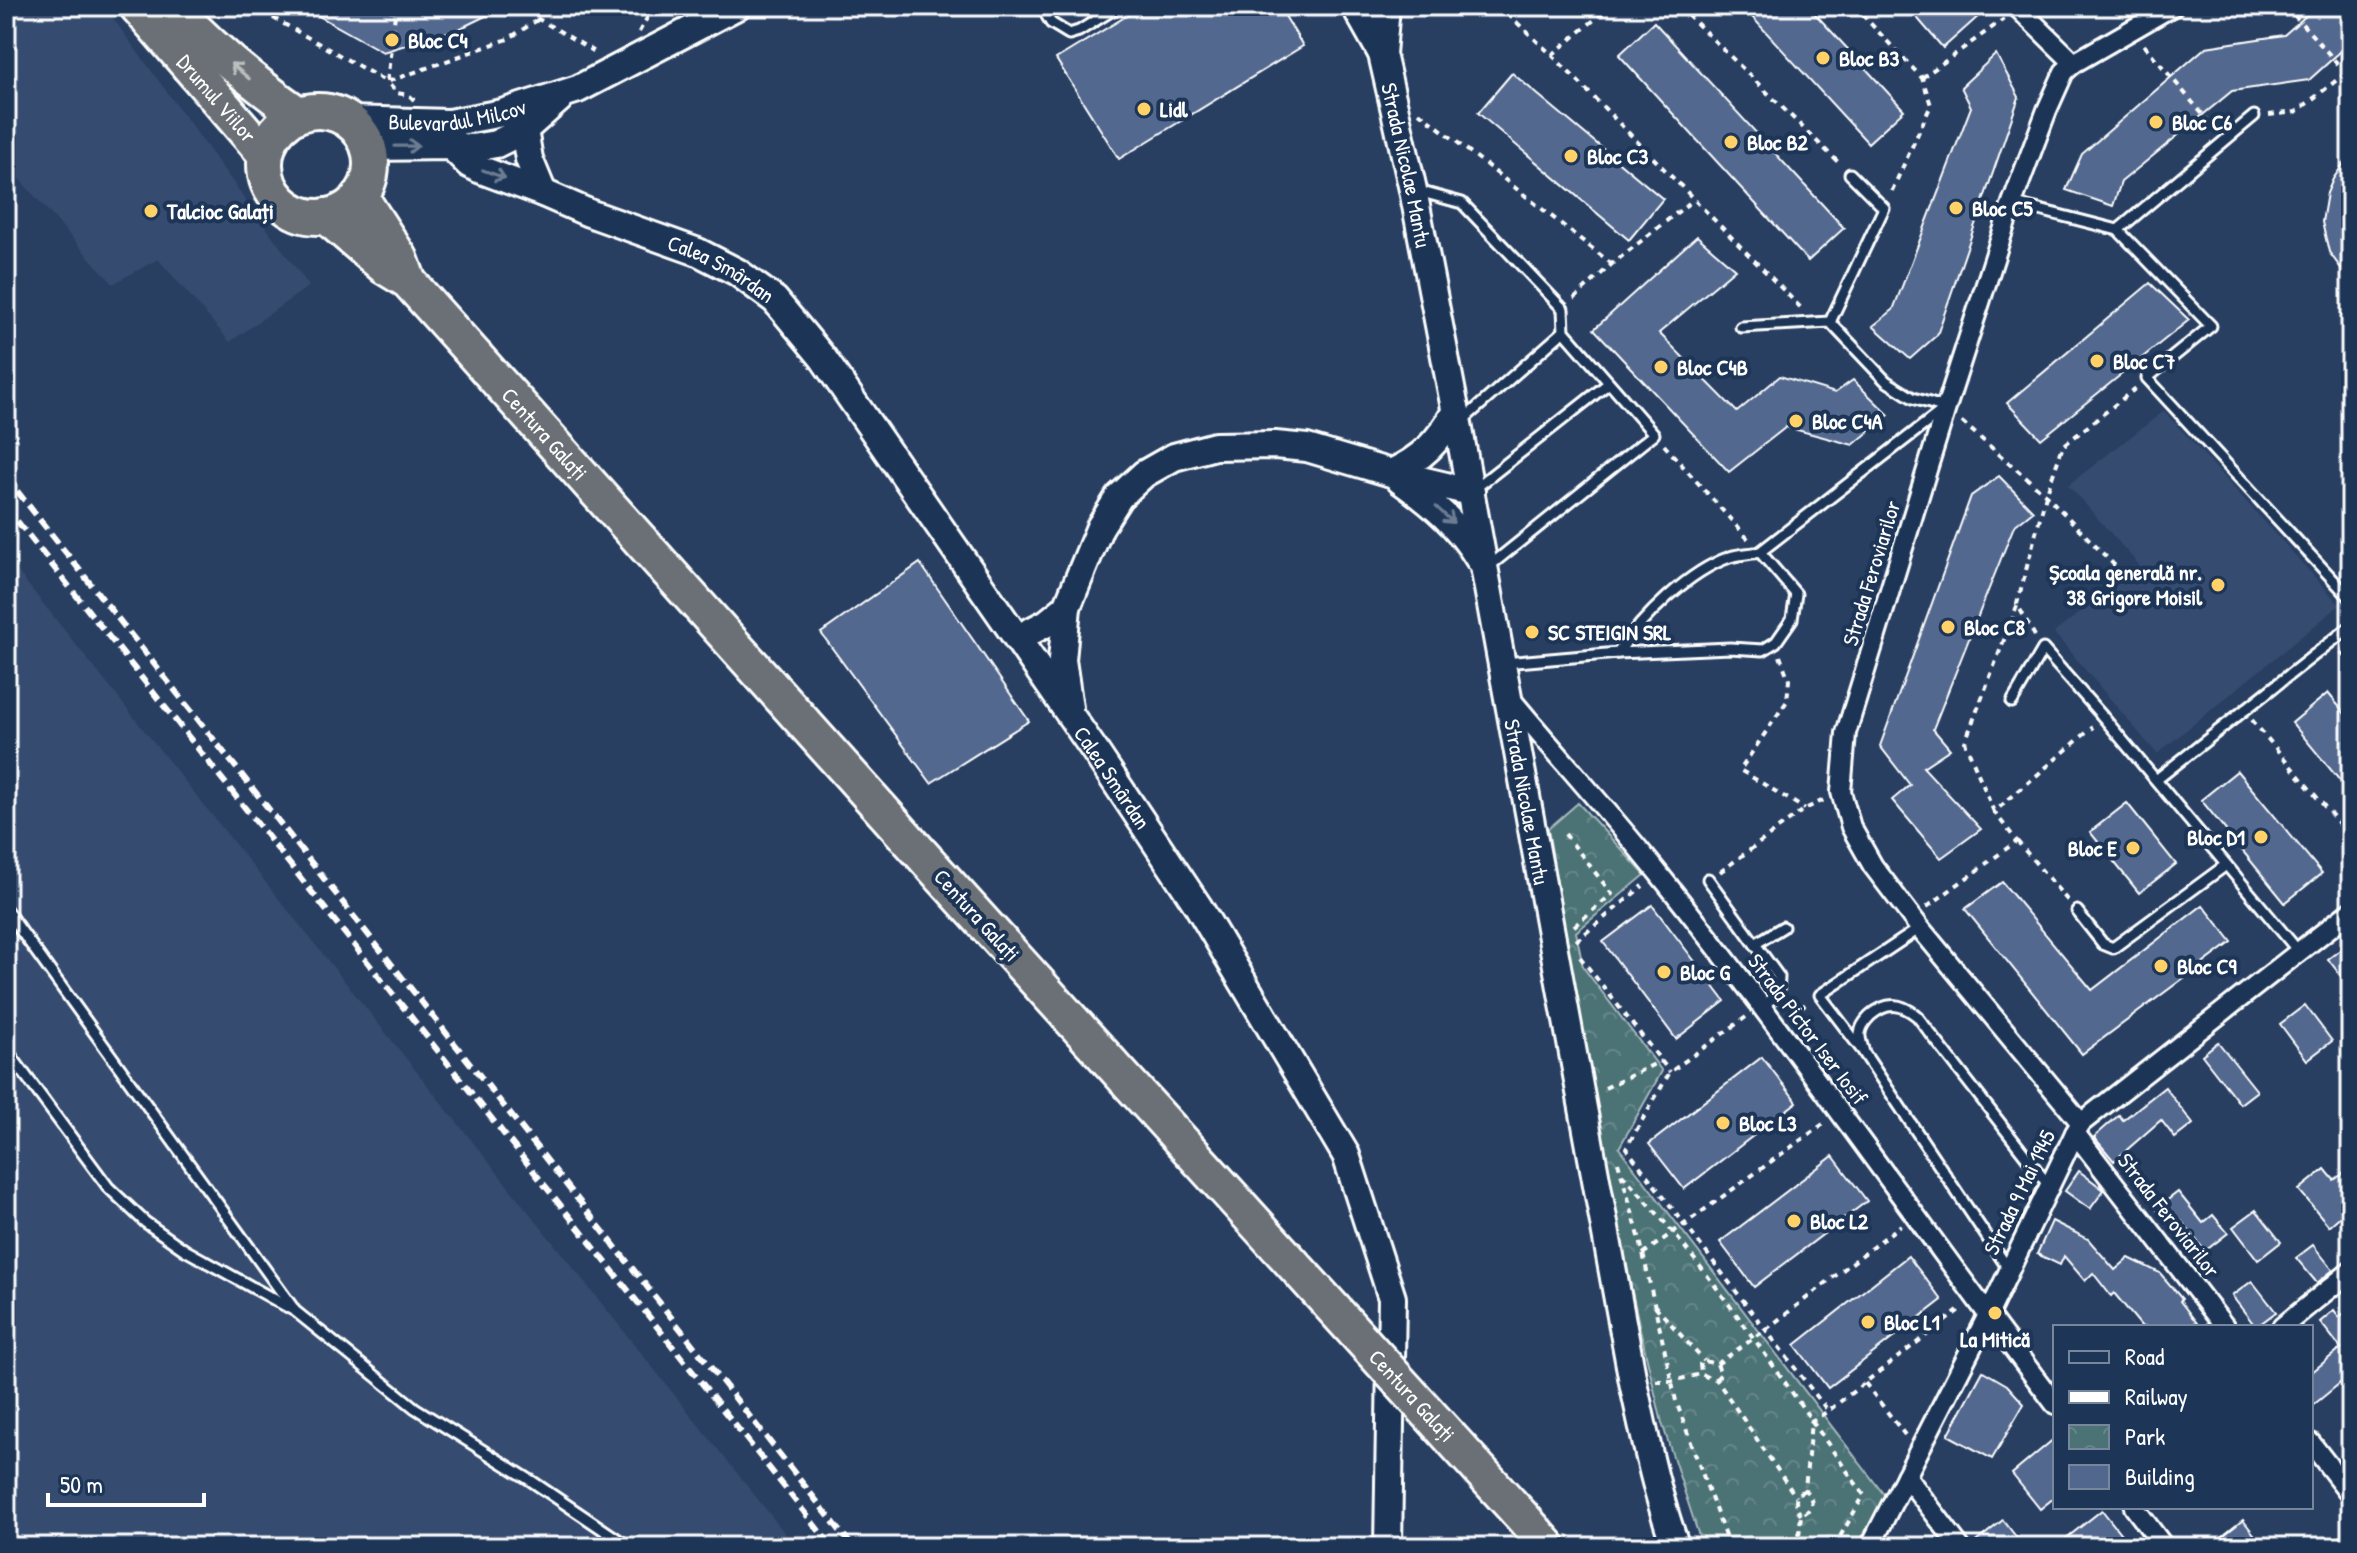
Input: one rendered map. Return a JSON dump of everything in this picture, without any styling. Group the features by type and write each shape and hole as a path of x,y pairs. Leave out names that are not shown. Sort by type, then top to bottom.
{"highway":[{"name":"Drumul Viilor","path":"137,6 265,154"},
{"name":"Drumul Viilor","path":"172,6 222,56 298,114"},
{"path":"315,110 332,112 360,131 368,147 371,168 367,183 360,196 345,209 326,216 311,217 297,213 285,206 268,183 265,154 276,130 298,114 315,110"},
{"name":"Centura Galați","path":"360,196 400,258 408,281"},
{"name":"Centura Galați","path":"326,216 385,267 408,281 1549,1547"}],"street":[{"name":"Bulevardul Milcov","path":"368,147 449,138 502,113 565,94 737,6"},
{"name":"Strada Nicolae Mantu","path":"1355,6 1382,54"},
{"name":"Strada Nicolae Mantu","path":"1386,6 1382,54 1413,190 1471,492 1633,1382 1666,1520 1676,1547"},
{"path":"2017,7 2074,63 2173,6"},
{"name":"Strada Feroviarilor","path":"2074,63 2064,72 2056,87 2012,203 1946,408 1846,733 1841,792 1851,827 1873,866 2078,1128 2224,1325"},
{"name":"Bulevardul Milcov","path":"348,120 449,138 472,148 496,144 524,130 565,94"},
{"path":"502,113 514,119 524,130 529,159 543,193"},
{"name":"Calea Smârdan","path":"449,138 469,164 589,213 698,252 737,272 775,300 823,358 1018,638 1198,906 1346,1155 1392,1298 1388,1547"},
{"path":"1391,473 1414,462 1457,418"},
{"path":"1071,716 1062,660 1067,607 1100,527 1119,497 1144,474 1174,457 1215,446 1307,448 1471,492"},
{"path":"1391,473 1453,522 1485,570"},
{"path":"1018,638 1031,633 1067,607"},
{"name":"Strada Pictor Iser Iosif","path":"1508,696 1658,873 1761,1006 2053,1401"},
{"name":"Strada 9 Mai 1945","path":"1870,1547 1988,1315 2078,1128 2351,911"},
{"path":"2284,1325 2351,1271"},
{"path":"2313,1446 2351,1495"},
{"path":"1906,1476 1960,1547"},
{"path":"2136,1509 2164,1547"}],"lane":[{"path":"1041,6 1051,23 1069,34 1119,6"},
{"path":"2118,230 2254,116"},
{"path":"1830,322 1884,208 1850,174"},
{"path":"1413,190 1462,203 1563,309 1564,331 1654,434 1485,570"},
{"path":"2012,203 2118,230 2211,326 2147,378 2351,599"},
{"path":"1741,327 1830,322 1886,381 1913,398 1946,408"},
{"path":"1457,418 1564,331"},
{"path":"1471,492 1609,383"},
{"path":"1618,653 1658,604 1708,568 1731,557 1760,552 1946,408"},
{"path":"1502,663 1618,653 1730,648 1763,650 1776,642 1792,619 1796,594 1760,552"},
{"path":"2156,780 2351,626"},
{"path":"2012,702 2043,649 2299,952"},
{"path":"2077,911 2103,944 2113,948 2226,865"},
{"path":"1708,879 1779,977 1778,995 1761,1006"},
{"path":"6,910 295,1311"},
{"path":"1916,923 1820,995 1864,1053 2009,1270"},
{"path":"1755,944 1783,927"},
{"path":"1864,1053 1860,1034 1865,1021 1890,1004 1905,1007 1917,1016 2049,1186"},
{"path":"6,1049 99,1176 126,1207 164,1237 295,1311 415,1408 629,1547"}],"path":[{"path":"252,6 387,82 397,93 409,95 416,102"},
{"path":"387,82 396,6"},
{"path":"516,6 619,66 654,6"},
{"path":"387,82 508,39 539,19 546,6"},
{"path":"1499,6 1552,55 1815,321"},
{"path":"1552,55 1611,6"},
{"path":"1679,6 1850,174"},
{"path":"1854,6 1922,78 1931,105 1884,208"},
{"path":"2254,116 2296,112 2349,71 2286,6"},
{"path":"1922,78 2017,7"},
{"path":"2132,31 2225,141"},
{"path":"1389,88 1612,264"},
{"path":"1563,309 1612,264 1693,200"},
{"path":"2077,911 1994,812 1965,742 2017,604 2046,495 2063,446 2147,378"},
{"path":"1946,408 2046,495 2117,568"},
{"path":"1654,434 1760,552"},
{"path":"2017,604 2043,649"},
{"path":"1776,642 1789,680 1787,701 1740,770 1805,809"},
{"path":"2244,711 2351,838"},
{"path":"1994,812 2104,718"},
{"path":"1708,879 1729,867 1805,809 1841,792"},
{"path":"1565,834 1621,903"},
{"path":"1916,923 2017,841"},
{"path":"1612,894 1571,928 1574,943 1658,873"},
{"path":"1579,966 1577,954 1670,1072"},
{"path":"1774,1024 1820,995"},
{"path":"1761,1006 1670,1072 1626,1148 1828,1411"},
{"path":"1607,1100 1605,1088 1661,1061"},
{"path":"1643,1254 1841,1111"},
{"path":"1617,1156 1676,1401 1729,1547"},
{"path":"1622,1174 1674,1232 1864,1495 1834,1547"},
{"path":"1655,1305 1704,1361 1717,1364 1916,1214"},
{"path":"1811,1421 1976,1297"},
{"path":"1701,1374 1700,1364 1704,1361"},
{"path":"1633,1382 1672,1381 1701,1374 1716,1379 1721,1374 1717,1364"},
{"path":"1716,1379 1796,1497 1797,1510 1801,1515 1798,1547"},
{"path":"1865,1383 1918,1453"},
{"path":"1796,1497 1805,1490 1811,1421"},
{"path":"1801,1515 1810,1510 1813,1503 1805,1490"}],"shaded area":[{"name":"Talcioc Galați","path":"6,6 104,6 309,286 230,342 158,259 113,284 6,164"},
{"name":"Școala generală nr. 38 Grigore Moisil","path":"2164,411 2340,605 2157,754 2054,633 2139,565 2068,485"},
{"path":"6,557 796,1547 6,1547"}],"green space":[{"path":"1578,803 1645,875 1576,932 1583,967 1662,1071 1619,1148 1885,1496 1857,1547 1703,1547 1662,1423 1601,1147 1548,829"}],"building":[{"name":"Bloc C4","path":"301,6 382,6 392,12 418,6 506,6 461,28 383,52"},
{"name":"Lidl","path":"1143,6 1279,6 1303,46 1119,159 1056,59"},
{"name":"Bloc B3","path":"1742,6 1808,6 1904,110 1868,143"},
{"path":"1907,6 1972,6 1980,15 1943,48"},
{"name":"Bloc C6","path":"2317,6 2351,6 2351,42 2309,80 2232,91 2121,182 2113,206 2066,190 2082,154 2206,47 2284,35"},
{"name":"Bloc B2","path":"1654,22 1844,228 1808,261 1619,55"},
{"name":"Bloc C5","path":"1996,54 2019,97 1937,335 1910,359 1873,326 1893,310 1971,107 1961,87"},
{"name":"Bloc C3","path":"1512,73 1663,199 1629,240 1478,113"},
{"path":"2351,153 2351,282 2329,252 2322,222 2327,193"},
{"path":"1697,236 1735,269 1659,333 1737,412 1780,376 1835,393 1853,380 1889,415 1853,445 1786,427 1729,472 1594,329"},
{"name":"Bloc C7","path":"2150,283 2189,320 2041,439 2007,403"},
{"name":"Bloc C8","path":"1999,476 2033,511 2014,526 1933,729 1950,749 1923,767 1981,829 1941,858 1892,800 1910,785 1880,746 1971,496"},
{"path":"920,563 1029,721 931,783 821,633"},
{"path":"2328,693 2351,721 2351,794 2292,723"},
{"name":"Bloc D1","path":"2237,771 2322,873 2285,903 2201,800"},
{"name":"Bloc E","path":"2127,803 2176,864 2139,893 2090,832"},
{"name":"Bloc C9","path":"2002,882 2092,990 2203,905 2232,942 2082,1054 1965,909"},
{"name":"Bloc G","path":"1652,905 1725,1001 1676,1039 1603,942"},
{"path":"2343,948 2351,959 2351,989 2328,959"},
{"path":"2305,1005 2332,1041 2307,1060 2280,1024"},
{"path":"2218,1042 2257,1091 2240,1104 2202,1055"},
{"name":"Bloc L3","path":"1762,1057 1797,1102 1684,1189 1649,1144"},
{"path":"2165,1087 2193,1124 2175,1138 2161,1120 2114,1161 2094,1137 2119,1115 2123,1120"},
{"name":"Bloc L2","path":"1833,1156 1867,1201 1754,1287 1720,1242"},
{"path":"2351,1168 2351,1207 2329,1226 2299,1190 2325,1169 2334,1180"},
{"path":"2079,1171 2104,1190 2090,1209 2065,1191"},
{"path":"2178,1192 2203,1223 2213,1215 2228,1233 2205,1251 2182,1222 2173,1229 2156,1209"},
{"path":"2256,1210 2281,1242 2258,1260 2233,1227"},
{"path":"2052,1221 2088,1239 2115,1270 2129,1258 2160,1273 2198,1325 2140,1325 2093,1273 2085,1281 2064,1256 2060,1265 2037,1254"},
{"path":"2313,1245 2333,1270 2317,1283 2296,1258"},
{"name":"Bloc L1","path":"1908,1256 1942,1300 1828,1388 1795,1345"},
{"path":"2252,1281 2276,1312 2254,1325 2232,1296"},
{"path":"2351,1308 2351,1374 2313,1405 2313,1371 2341,1348 2320,1322 2334,1310 2339,1317"},
{"path":"1983,1371 2007,1385 2024,1404 1992,1459 1948,1435"},
{"path":"2053,1440 2053,1499 2040,1509 2012,1474"},
{"path":"2102,1510 2131,1547 2055,1547"},
{"path":"2003,1520 2024,1547 1972,1547 1972,1545"},
{"path":"2243,1520 2264,1547 2209,1547"}],"railway":[{"path":"6,477 853,1547"},
{"path":"6,507 832,1547"}],"place":[{"name":"Bloc C4","path":"392,40"},
{"name":"Bloc B3","path":"1823,58"},
{"name":"Lidl","path":"1144,109"},
{"name":"Bloc C6","path":"2156,122"},
{"name":"Bloc B2","path":"1731,142"},
{"name":"Bloc C3","path":"1571,156"},
{"name":"Bloc C5","path":"1956,208"},
{"name":"Talcioc Galați","path":"151,211"},
{"name":"Bloc C7","path":"2097,361"},
{"name":"Bloc C4B","path":"1661,367"},
{"name":"Bloc C4A","path":"1796,421"},
{"name":"Școala generală nr. 38 Grigore Moisil","path":"2218,585"},
{"name":"Bloc C8","path":"1948,627"},
{"name":"SC STEIGIN SRL","path":"1532,632"},
{"name":"Bloc D1","path":"2261,837"},
{"name":"Bloc E","path":"2133,848"},
{"name":"Bloc C9","path":"2161,966"},
{"name":"Bloc G","path":"1664,972"},
{"name":"Bloc L3","path":"1723,1123"},
{"name":"Bloc L2","path":"1794,1221"},
{"name":"La Mitică","path":"1995,1313"},
{"name":"Bloc L1","path":"1868,1322"}]}
